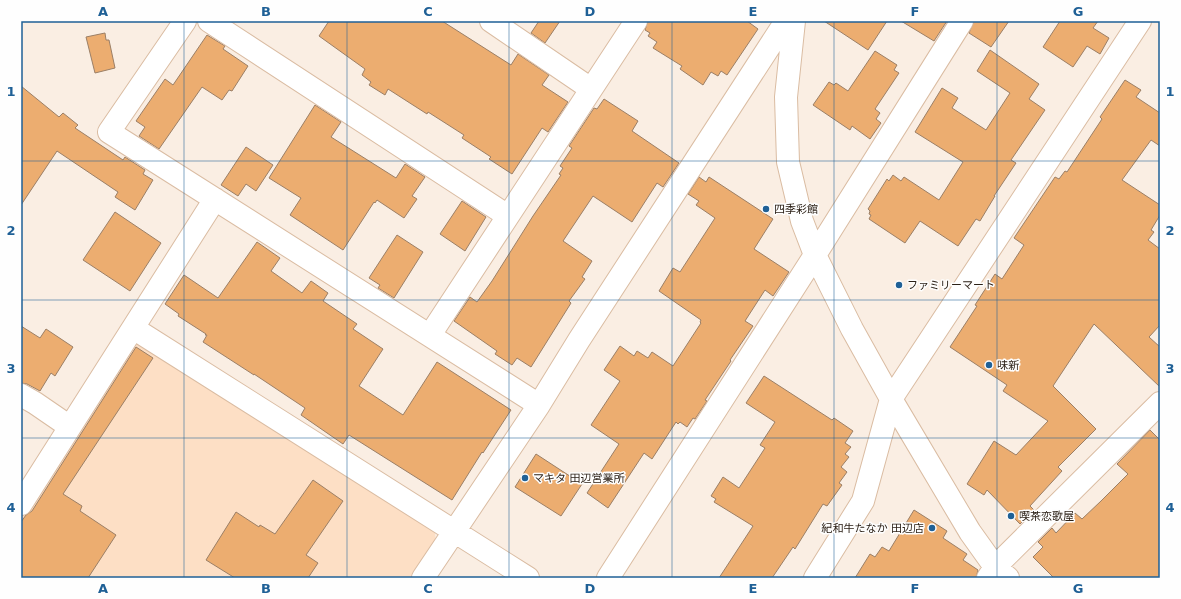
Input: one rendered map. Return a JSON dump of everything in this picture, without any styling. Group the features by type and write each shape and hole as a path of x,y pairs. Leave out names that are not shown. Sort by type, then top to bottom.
{"street":[{"path":"184,21 109,132 539,405"},
{"path":"208,21 508,216"},
{"path":"491,21 591,90"},
{"path":"430,335 636,21"},
{"path":"423,578 539,405 583,333 786,21"},
{"path":"794,21 786,98 788,162 802,221 815,255 852,329 891,399 970,532 997,574 1160,403"},
{"path":"608,578 815,255 962,21"},
{"path":"815,578 863,501 891,399 1139,21"},
{"path":"21,504 215,199"},
{"path":"133,328 453,532 528,578"},
{"path":"21,395 70,427"}],"shaded area":[{"path":"145,343 435,533 436,545 415,578 21,578 21,516 133,346"}],"building":[{"path":"329,21 442,21 511,65 518,54 549,75 542,85 568,102 548,132 542,128 512,174 489,159 491,157 462,138 464,135 428,112 427,114 388,89 385,95 369,85 371,82 362,75 365,69 319,36"},
{"path":"539,21 560,21 545,43 531,33"},
{"path":"648,21 747,21 758,29 727,75 721,71 718,76 711,72 703,85 680,69 682,66 653,48 657,42 648,36 650,33 645,30"},
{"path":"824,21 887,21 868,50"},
{"path":"901,21 947,21 934,41"},
{"path":"974,21 1009,21 991,47 969,33"},
{"path":"1060,21 1098,21 1093,28 1109,38 1100,54 1087,46 1073,67 1043,47"},
{"path":"105,33 106,40 109,40 115,68 95,73 86,37"},
{"path":"207,35 225,46 223,49 248,66 232,91 229,90 222,100 202,87 159,149 139,136 145,127 136,121 165,79 173,85"},
{"path":"990,50 1039,84 1029,99 1045,110 1011,160 1016,163 994,196 980,221 976,219 958,246 920,221 905,243 869,219 871,215 869,214 870,211 868,209 887,179 889,181 893,175 901,181 904,177 939,200 963,162 915,132 942,88 958,98 952,108 986,130 1010,93 977,71"},
{"path":"875,51 897,65 894,70 899,73 875,109 880,113 876,119 881,123 870,139 852,126 850,130 813,105 829,82 834,85 836,83 848,91"},
{"path":"1125,80 1141,90 1136,97 1160,113 1160,146 1151,140 1122,180 1160,205 1160,215 1151,230 1154,232 1148,240 1160,249 1160,325 1149,337 1160,347 1160,387 1094,324 1053,386 1096,429 1058,467 1062,471 1030,506 1034,510 1020,524 987,490 984,495 967,484 994,441 1016,455 1048,421 1003,391 1007,385 950,347 977,306 975,305 995,274 1002,279 1024,245 1014,238 1055,177 1059,179 1065,171 1067,172 1102,119 1100,117"},
{"path":"21,86 59,117 63,113 78,125 75,128 123,160 125,157 145,170 143,174 153,180 135,210 115,197 118,192 57,151 21,205"},
{"path":"604,99 638,121 632,131 679,163 663,187 657,183 632,222 593,196 563,241 592,261 582,277 585,279 569,301 571,303 531,367 517,358 512,365 495,354 497,351 454,321 470,297 477,302 492,281 561,175 559,174 563,168 560,166 572,148 569,146 594,108 597,109"},
{"path":"315,105 341,122 331,137 396,178 405,164 425,177 412,196 417,199 404,218 377,200 375,203 374,202 343,250 290,215 301,198 269,178"},
{"path":"246,147 273,165 256,191 246,184 238,196 221,185"},
{"path":"699,177 706,182 709,177 773,219 754,249 789,272 773,296 765,290 745,321 753,326 705,400 707,401 695,419 693,418 687,427 680,422 678,424 676,422 652,459 644,453 608,508 587,493 619,444 591,425 620,381 604,370 620,346 634,356 637,351 648,358 652,352 673,366 701,323 701,320 659,291 673,268 680,272 715,218 696,205 699,201 688,194"},
{"path":"462,201 486,217 465,251 440,234"},
{"path":"115,212 161,243 130,291 83,260"},
{"path":"397,235 423,252 394,298 378,288 380,285 369,278"},
{"path":"257,242 280,258 271,271 302,293 311,281 328,293 323,301 357,324 353,329 383,349 359,386 403,415 437,362 511,410 483,453 482,452 452,500 349,435 343,444 301,415 305,408 203,342 207,335 205,335 206,334 178,316 179,314 165,304 184,275 218,298"},
{"path":"21,326 40,338 46,329 73,347 55,376 51,373 40,391 27,384 21,383"},
{"path":"136,347 153,358 63,494 82,506 80,511 116,535 88,578 21,578 21,522 26,515 32,511"},
{"path":"764,376 832,420 834,418 853,431 845,443 851,447 845,454 849,457 841,467 847,472 839,483 842,485 827,506 823,504 795,549 793,547 772,578 719,578 753,526 714,502 716,499 711,496 723,477 739,488 765,448 760,445 775,422 746,403"},
{"path":"1150,430 1160,440 1160,578 1054,578 1033,557 1043,547 1038,542 1052,528 1056,533 1075,513 1082,519 1128,474 1117,464"},
{"path":"536,454 582,484 561,516 515,487"},
{"path":"313,480 343,501 306,555 318,563 308,578 235,578 206,560 236,512 259,527 260,525 275,534"},
{"path":"914,510 947,531 943,538 967,554 963,560 978,570 976,578 855,578 870,554 875,557 882,547 889,551"}],"place":[{"name":"四季彩館","path":"766,209"},
{"name":"ファミリーマート","path":"899,285"},
{"name":"味新","path":"989,365"},
{"name":"マキタ 田辺営業所","path":"525,478"},
{"name":"喫茶恋歌屋","path":"1011,516"},
{"name":"紀和牛たなか 田辺店","path":"932,528"}]}
